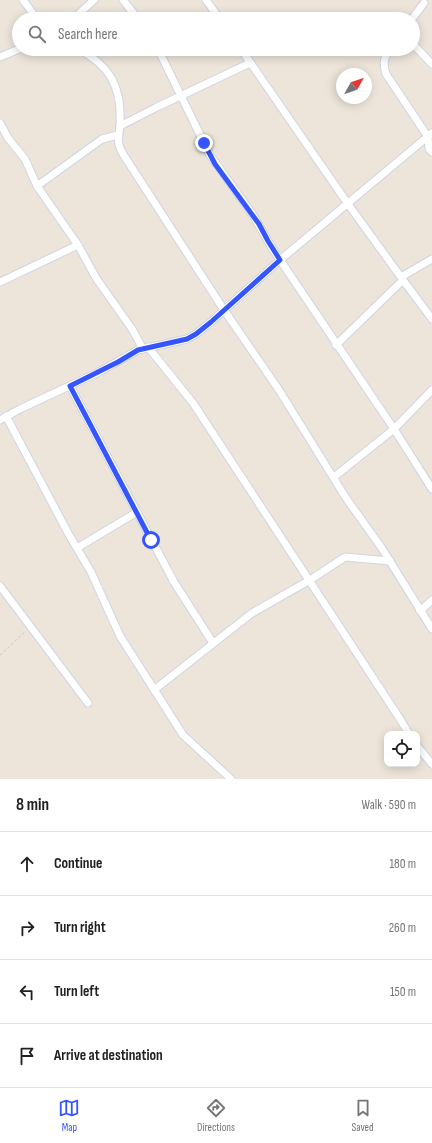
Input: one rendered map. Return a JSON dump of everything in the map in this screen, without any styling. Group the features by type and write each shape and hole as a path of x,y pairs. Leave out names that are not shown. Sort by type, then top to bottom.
{"street":[{"path":"23,0 32,12"},
{"path":"81,12 94,0"},
{"path":"123,0 132,12"},
{"path":"206,0 215,12"},
{"path":"417,12 424,1"},
{"path":"420,51 432,64"},
{"path":"0,57 12,52"},
{"path":"91,56 100,63 109,74 118,94 120,126 118,135 119,147 123,154 224,310 279,390 334,477 390,561 432,629"},
{"path":"161,56 210,155 256,219 280,260 394,429 432,489"},
{"path":"246,56 348,204 432,318"},
{"path":"385,56 383,64 386,74 430,135 429,149 432,152"},
{"path":"120,126 250,63"},
{"path":"0,123 8,138 25,159 37,186 78,245 96,278 145,348 193,403 407,731"},
{"path":"37,186 102,139 118,135"},
{"path":"231,779 183,736 120,636 108,612 100,590 3,418 145,348 187,339 203,328 280,260 430,135"},
{"path":"0,282 78,245"},
{"path":"336,345 402,278 432,259"},
{"path":"70,386 174,582 213,643"},
{"path":"334,477 394,429 432,390"},
{"path":"77,548 137,512"},
{"path":"154,690 252,613 310,580 345,557 390,561"},
{"path":"0,586 88,703"},
{"path":"420,611 432,600"},
{"path":"420,750 432,764"}],"path":[{"path":"0,655 31,627"}],"route":[{"path":"151,540 70,386 118,362 138,350 187,339 196,334 280,260 253,215 215,164 204,143"}]}
